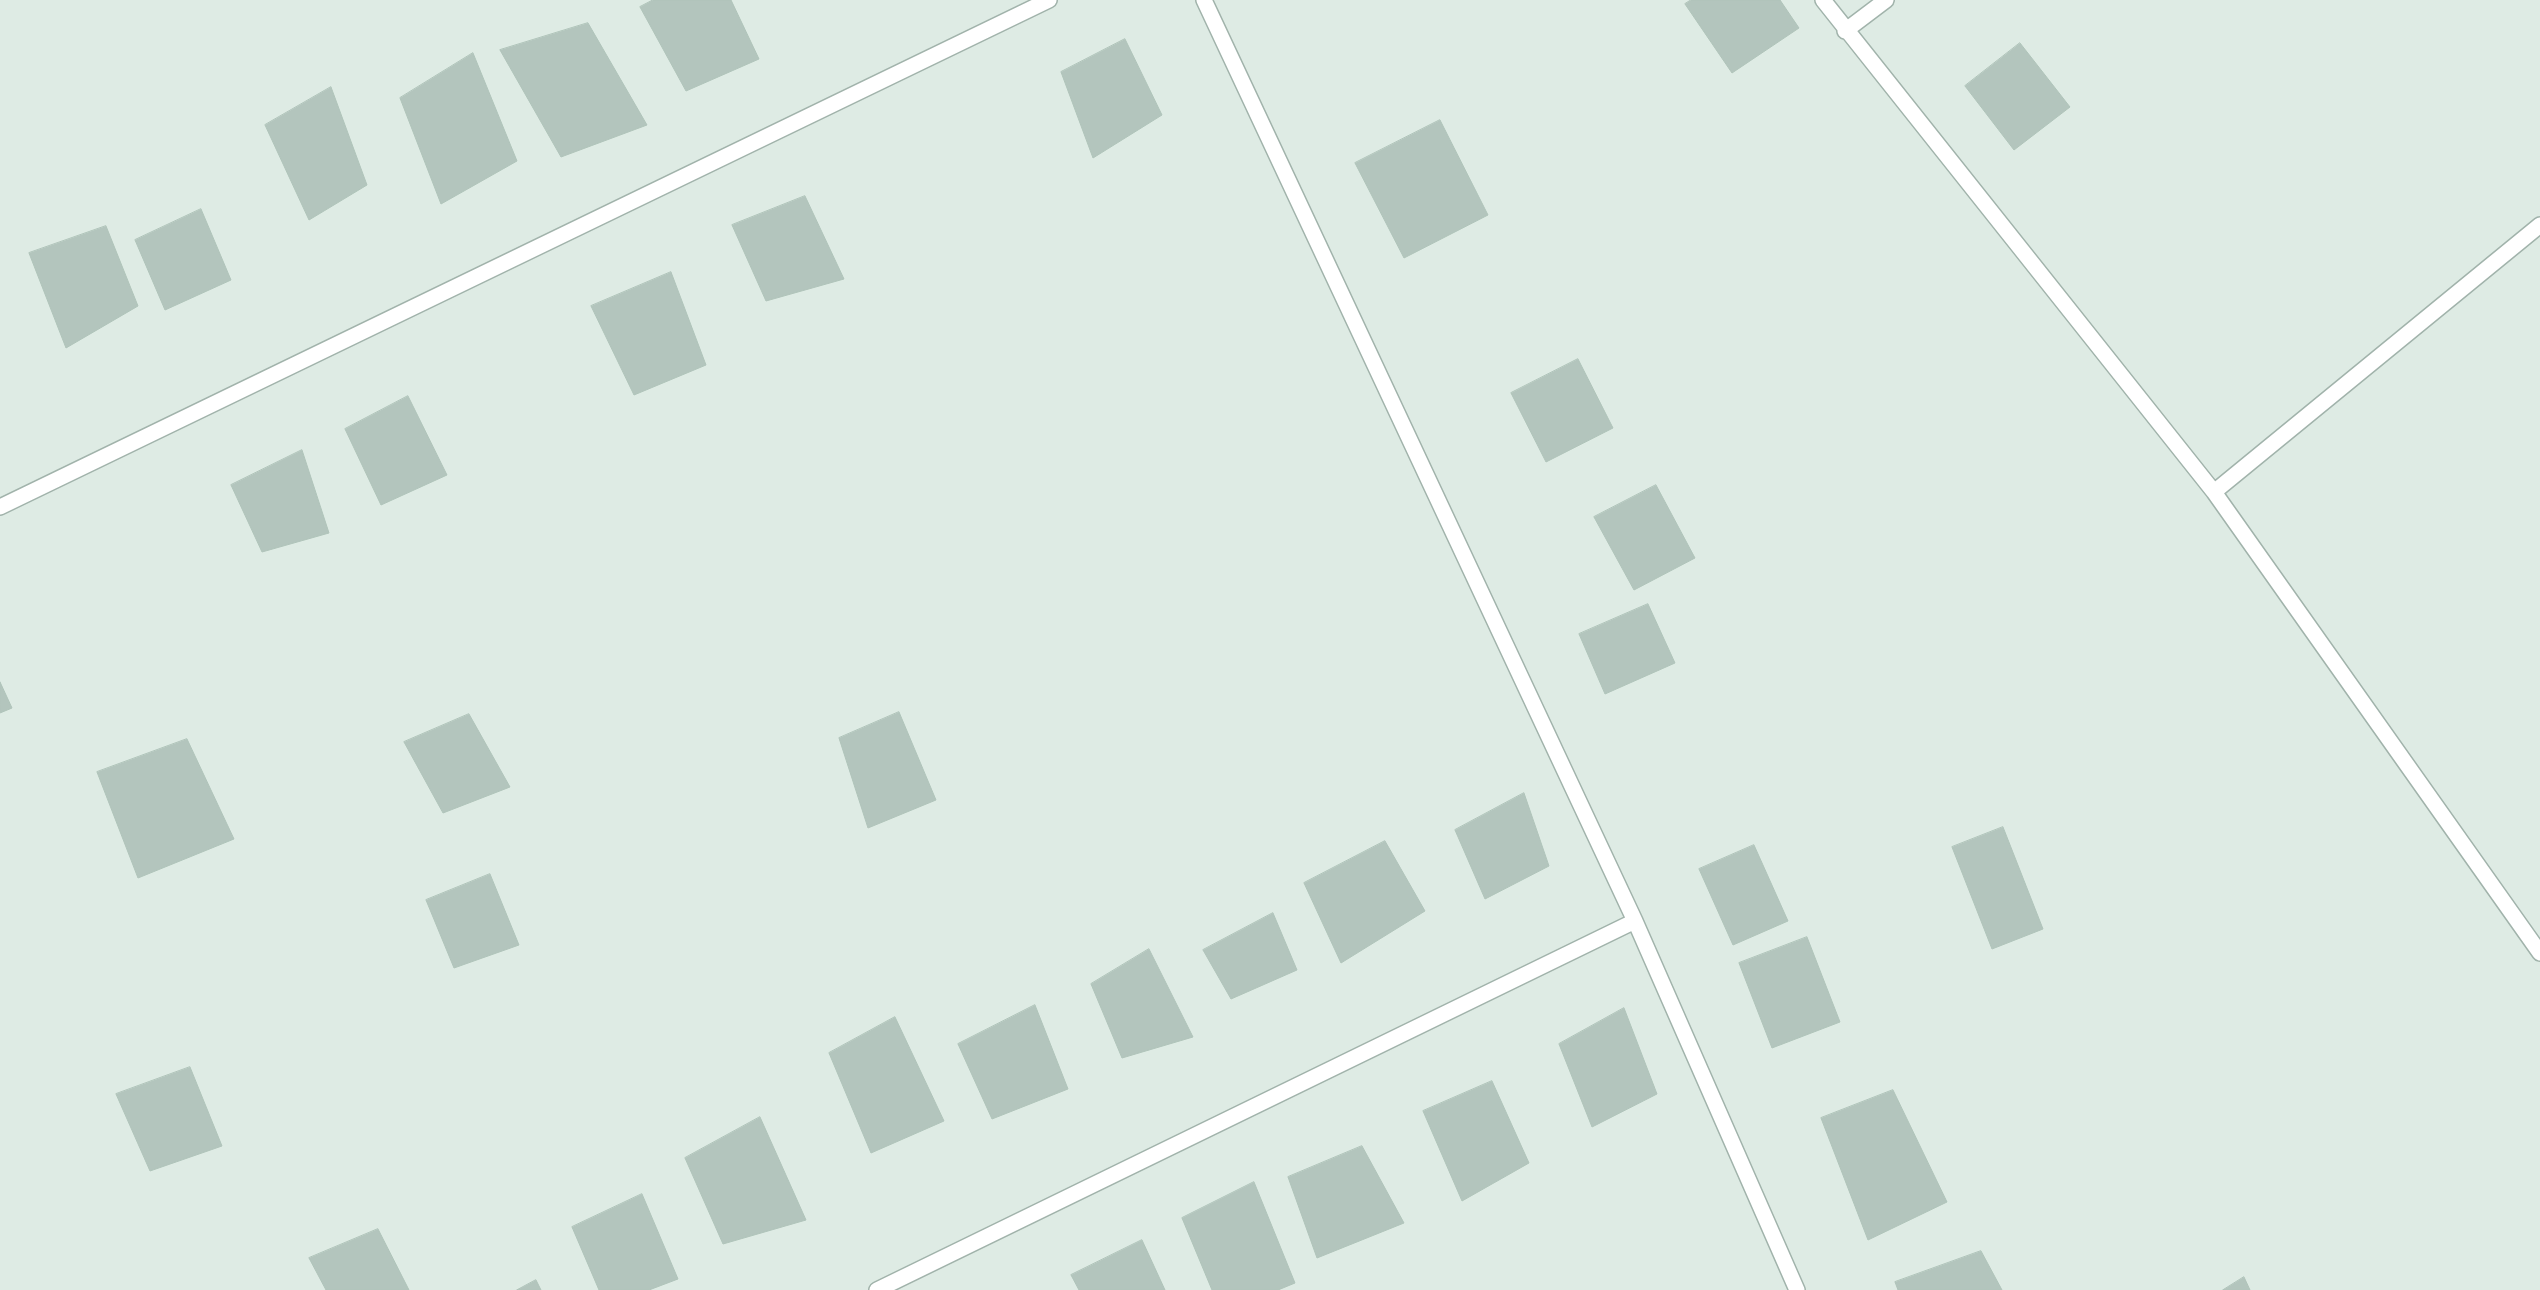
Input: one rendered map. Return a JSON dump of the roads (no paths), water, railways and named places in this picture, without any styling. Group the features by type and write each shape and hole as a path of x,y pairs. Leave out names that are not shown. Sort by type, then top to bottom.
{"street":[{"path":"0,507 1049,0"},
{"path":"1204,0 1634,921 1797,1290"},
{"path":"1823,0 1845,31 2214,492 2537,944"},
{"path":"1845,31 1886,0"},
{"path":"2214,492 2540,224"},
{"path":"877,1290 1634,921"}]}
